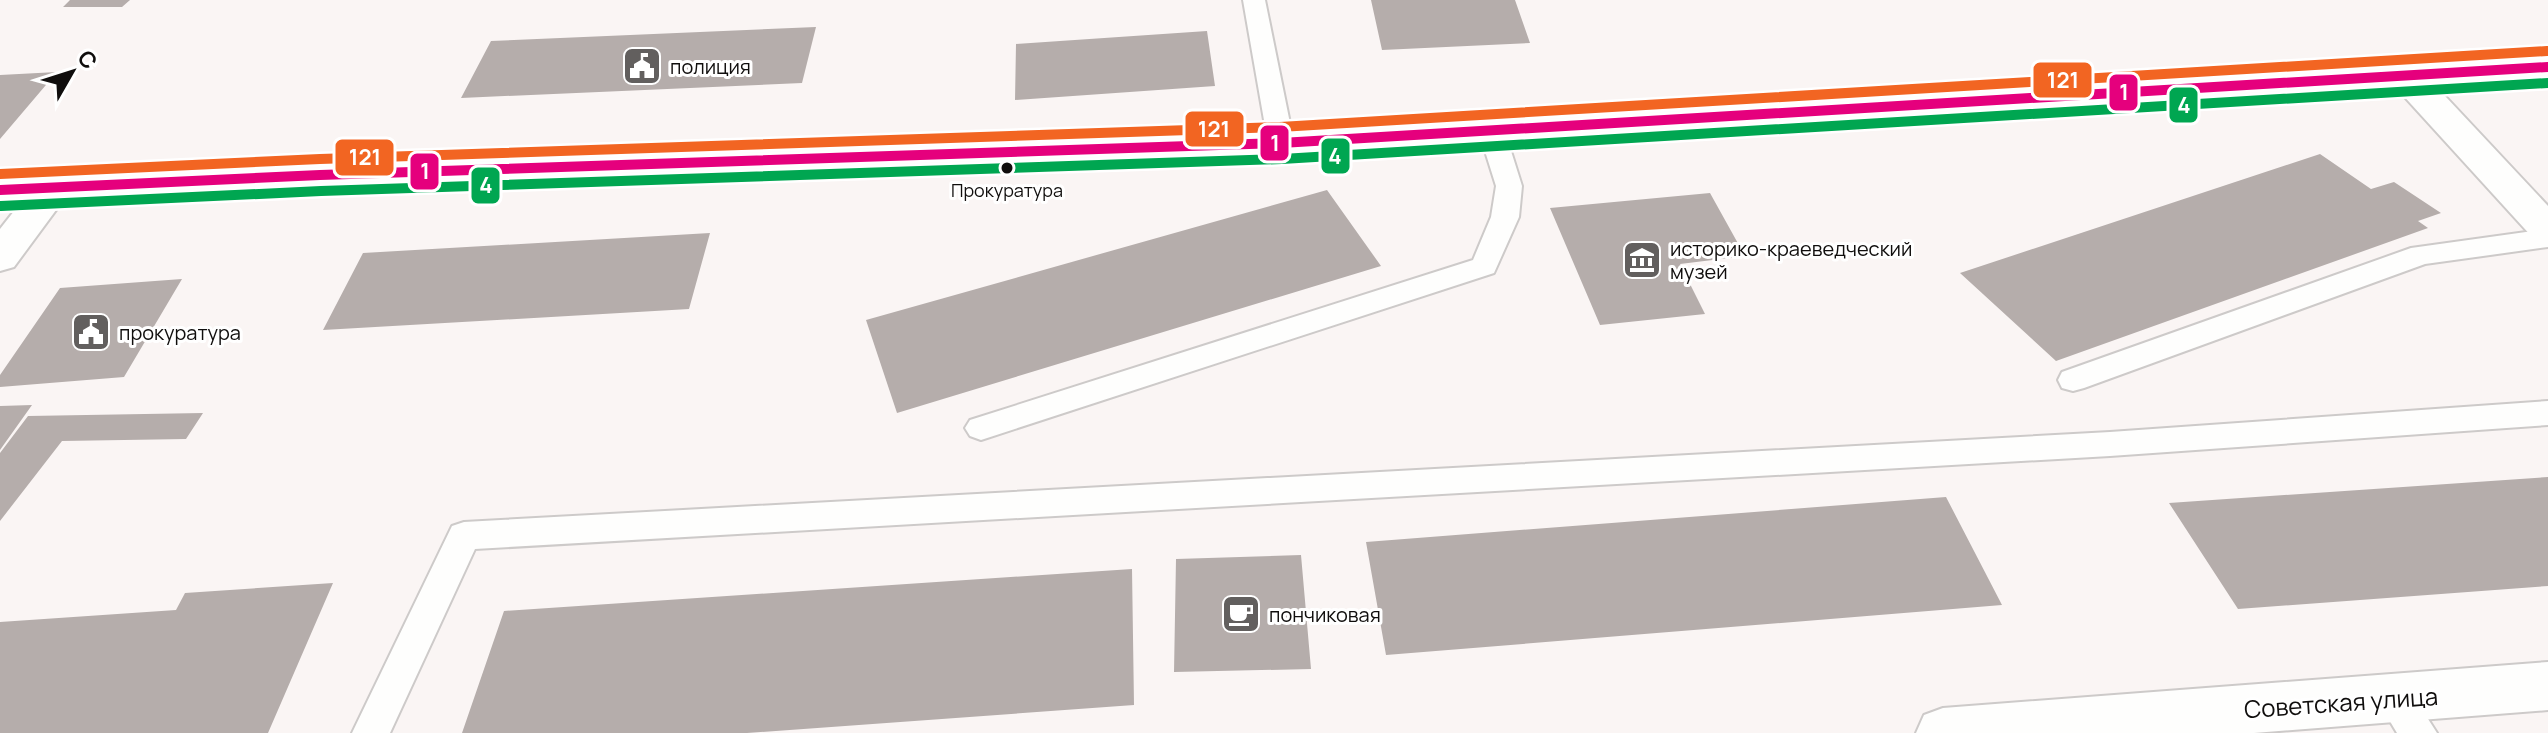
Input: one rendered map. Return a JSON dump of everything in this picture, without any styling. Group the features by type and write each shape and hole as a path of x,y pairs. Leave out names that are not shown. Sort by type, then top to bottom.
{"main road":[{"path":"0,190 1281,143 2403,73 2548,67"},
{"path":"2403,73 2548,230"},
{"path":"0,257 54,187"},
{"name":"Советская улица","path":"1943,733 2406,716 2548,686"}],"lane":[{"path":"1254,0 1281,143"},
{"path":"981,428 1484,266 1505,217 1509,186 1492,132"},
{"path":"2073,380 2421,255 2548,238"},
{"path":"371,733 464,536 2110,444 2548,413"}],"building":[{"path":"70,0 130,0 122,7 63,7"},
{"path":"1371,0 1515,0 1530,43 1382,50"},
{"name":"полиция","path":"816,27 802,83 461,98 491,41"},
{"path":"1207,31 1215,86 1015,100 1016,44"},
{"path":"57,72 0,139 0,75"},
{"path":"2320,154 2371,189 2394,182 2441,213 2418,221 2428,228 2056,361 1960,273"},
{"path":"1327,190 1381,266 897,413 866,320"},
{"name":"историко-краеведческий музей","path":"1710,193 1745,256 1680,264 1705,314 1600,325 1550,208"},
{"path":"710,233 689,309 323,330 363,253"},
{"name":"прокуратура","path":"182,279 124,377 0,387 0,375 60,288"},
{"path":"32,405 0,450 0,406"},
{"path":"203,413 186,439 62,441 0,521 0,453 28,416"},
{"path":"2548,477 2548,586 2238,609 2169,503"},
{"path":"1946,497 2002,605 1386,655 1366,542"},
{"name":"пончиковая","path":"1301,555 1311,669 1174,672 1176,559"},
{"path":"1132,569 1134,705 747,733 462,733 504,611"},
{"path":"333,583 268,733 0,733 0,622 176,610 185,593"}],"transit line":[{"name":"121","path":"0,174 320,159 1280,127 2547,51"},
{"name":"1","path":"0,190 320,175 1281,143 2548,67"},
{"name":"4","path":"1,206 321,191 1282,159 2548,83"}],"place":[{"name":"полиция","path":"642,66"},
{"name":"Прокуратура","path":"1007,168"},
{"name":"историко-краеведческий музей","path":"1642,260"},
{"name":"прокуратура","path":"91,332"},
{"name":"пончиковая","path":"1241,614"}]}
